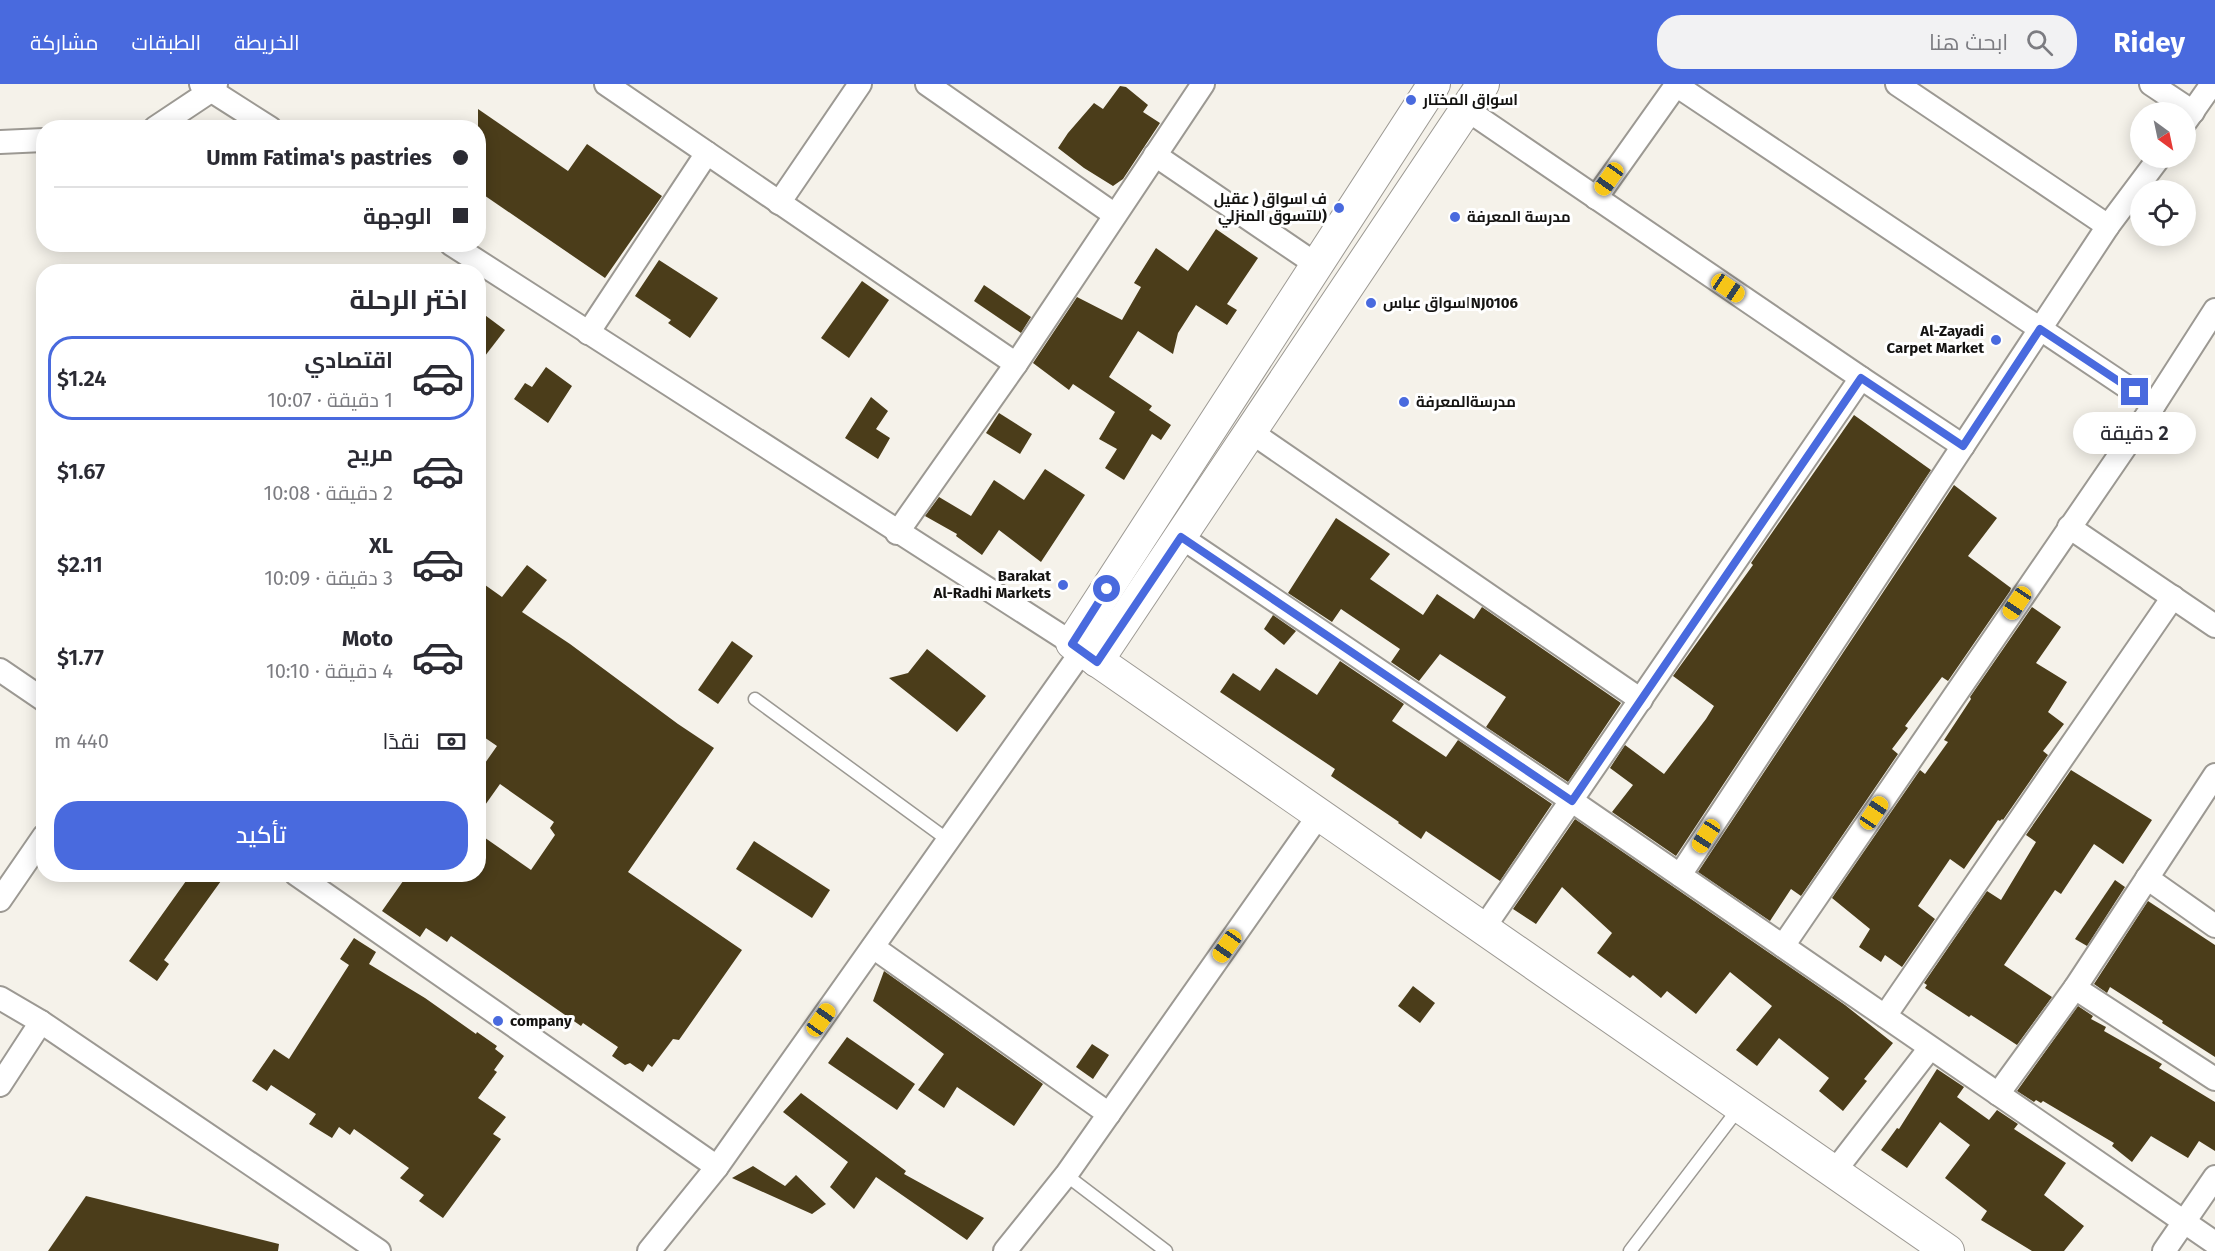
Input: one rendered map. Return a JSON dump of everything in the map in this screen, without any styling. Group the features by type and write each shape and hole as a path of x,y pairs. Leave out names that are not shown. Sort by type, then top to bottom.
{"street":[{"path":"606,84 635,92 707,153 1016,364"},
{"path":"778,203 860,84"},
{"path":"927,84 1115,215"},
{"path":"897,533 1016,364 1203,84"},
{"path":"1084,652 1317,265 1434,84"},
{"path":"1897,84 2108,226"},
{"path":"2151,84 2172,102"},
{"path":"2196,107 2212,84"},
{"path":"1596,198 1676,85 2154,405"},
{"path":"165,120 209,86 258,120"},
{"path":"649,1251 717,1167 1084,652 1181,537 1474,97 1596,198 1963,446"},
{"path":"0,142 36,140"},
{"path":"588,333 707,153"},
{"path":"1155,155 1317,265"},
{"path":"1680,874 2108,226 2152,168"},
{"path":"463,252 482,264"},
{"path":"486,267 1084,652 1948,1251"},
{"path":"1783,946 2154,405 2215,310"},
{"path":"1483,929 1861,378"},
{"path":"1251,432 1641,700"},
{"path":"2069,526 2215,626"},
{"path":"1181,537 1680,874 2215,1243"},
{"path":"1885,1016 2174,597"},
{"path":"0,670 36,695"},
{"path":"1998,1094 2075,988 2215,775"},
{"path":"1005,1251 1066,1175 1319,815"},
{"path":"0,900 36,848"},
{"path":"2147,878 2215,926"},
{"path":"307,882 717,1167"},
{"path":"873,947 1109,1114"},
{"path":"0,986 41,1022"},
{"path":"2075,988 2215,1078"},
{"path":"0,998 41,1022 376,1250"},
{"path":"0,1085 41,1022"},
{"path":"1834,1172 1930,1048"},
{"path":"2164,1251 2215,1177"}],"lane":[{"path":"755,699 948,840"},
{"path":"1630,1251 1740,1107"},
{"path":"1066,1175 1166,1251"}],"building":[{"path":"1120,86 1126,87 1148,105 1143,112 1160,123 1123,179 1113,186 1058,148 1094,103 1103,109"},
{"path":"478,109 568,171 587,144 662,196 605,278 486,196 486,120 478,120"},
{"path":"1216,229 1258,258 1227,304 1237,310 1227,325 1196,305 1178,333 1173,354 1138,331 1109,377 1152,406 1149,410 1171,425 1161,440 1152,434 1124,480 1105,468 1117,449 1099,439 1115,412 1073,384 1069,390 1033,363 1077,297 1122,320 1141,287 1134,283 1156,248 1188,271"},
{"path":"659,260 718,298 690,338 668,323 671,320 635,296"},
{"path":"862,281 889,300 849,358 821,338"},
{"path":"984,285 1031,317 1021,333 974,301"},
{"path":"486,316 505,330 486,355"},
{"path":"546,367 572,386 548,423 514,399 525,383 532,387"},
{"path":"871,397 888,411 876,429 890,438 878,459 845,438"},
{"path":"999,413 1032,434 1020,454 986,433"},
{"path":"1854,415 1931,470 1676,856 1612,812 1633,785 1610,768 1625,745 1664,774 1706,719 1714,706 1673,676 1753,565 1751,563"},
{"path":"1045,469 1085,495 1041,562 999,530 982,555 956,536 957,534 925,516 939,497 971,516 994,480 1024,500"},
{"path":"1954,485 1997,518 1968,556 2011,588 2010,591 1948,681 1942,677 1905,726 1908,728 1892,749 1898,754 1801,896 1791,889 1770,921 1698,872"},
{"path":"1336,518 1390,554 1370,579 1423,615 1437,594 1474,619 1482,607 1621,703 1568,782 1486,727 1506,697 1440,654 1419,681 1391,662 1400,649 1341,609 1332,622 1288,593"},
{"path":"527,565 547,580 522,612 714,748 628,872 742,950 679,1040 673,1039 652,1067 648,1064 643,1072 630,1063 625,1065 612,1056 618,1047 583,1023 581,1026 451,936 447,942 426,928 420,937 382,911 402,882 486,882 486,839 531,870 555,835 550,828 554,822 500,784 486,804 486,762 497,746 486,738 486,586 502,597"},
{"path":"2032,607 2061,627 2036,663 2067,682 2048,712 2064,724 2043,751 2048,755 2003,820 1998,820 1964,869 1950,859 1918,906 1935,919 1902,967 1885,955 1881,962 1859,947 1870,929 1832,898 1920,770 1925,774 1948,742 1944,740 1971,699 1970,697"},
{"path":"1273,615 1296,631 1284,645 1264,629"},
{"path":"732,641 753,656 718,704 698,690"},
{"path":"927,649 986,696 957,732 889,678 908,673"},
{"path":"1340,661 1404,704 1392,721 1446,757 1458,740 1552,804 1500,881 1426,831 1421,839 1331,776 1335,769 1220,692 1233,673 1260,691 1276,668 1317,695"},
{"path":"2071,770 2152,820 2123,864 2094,844 2061,894 2055,890 2004,965 2052,997 2017,1045 1925,988 1927,985 1924,983 1987,891 2001,900 2036,842 2026,835"},
{"path":"1575,819 1845,1005 1893,1043 1864,1079 1867,1081 1843,1111 1819,1091 1829,1078 1779,1038 1757,1066 1736,1050 1772,1006 1730,972 1696,1014 1667,991 1661,998 1633,975 1630,978 1597,953 1612,933 1562,887 1536,924 1513,909"},
{"path":"754,841 830,890 812,918 736,869"},
{"path":"2115,880 2125,887 2087,946 2075,939"},
{"path":"185,882 220,882 164,960 169,964 157,981 129,961"},
{"path":"2148,901 2215,945 2215,1057 2110,987 2107,993 2094,984"},
{"path":"354,938 376,952 369,964 425,998 476,1034 477,1032 497,1046 495,1049 504,1056 494,1070 497,1072 478,1098 506,1117 493,1134 501,1139 443,1218 419,1201 424,1195 400,1178 409,1168 354,1129 350,1135 339,1127 332,1138 309,1124 316,1114 271,1085 267,1091 252,1081 274,1049 289,1059 349,965 340,959"},
{"path":"884,971 1043,1084 1014,1126 957,1087 944,1108 918,1090 944,1054 873,1001"},
{"path":"1413,986 1435,1003 1420,1023 1398,1006"},
{"path":"2078,1006 2093,1016 2091,1019 2106,1027 2104,1031 2162,1064 2159,1068 2215,1102 2215,1151 2199,1141 2188,1158 2151,1136 2132,1162 2112,1146 2114,1143 2043,1101 2034,1102 2017,1091"},
{"path":"847,1037 915,1084 897,1110 828,1063"},
{"path":"1092,1044 1109,1055 1093,1079 1076,1067"},
{"path":"1937,1069 1964,1087 1957,1097 1989,1120 1997,1110 2018,1124 2014,1129 2066,1163 2044,1195 2084,1226 2064,1251 2032,1251 1981,1220 1987,1211 1945,1178 1970,1145 1940,1122 1907,1168 1881,1150 1897,1128 1899,1129"},
{"path":"801,1093 906,1171 904,1174 984,1218 967,1240 876,1177 854,1209 830,1187 848,1162 783,1112"},
{"path":"753,1166 785,1186 796,1175 826,1204 812,1214 732,1178"},
{"path":"86,1196 279,1244 278,1251 48,1251"}],"place":[{"name":"اسواق المختار","path":"1411,100"},
{"name":"ف اسواق ( عقيل للتسوق المنزلي)","path":"1339,208"},
{"name":"مدرسة المعرفة","path":"1455,217"},
{"name":"اسواق عباسNJ0106","path":"1371,303"},
{"name":"Al-Zayadi Carpet Market","path":"1996,340"},
{"name":"مدرسةالمعرفة","path":"1404,402"},
{"name":"Barakat Al-Radhi Markets","path":"1063,585"},
{"name":"company","path":"498,1021"}],"route":[{"path":"1107,589 1072,644 1097,662 1181,537 1572,801 1861,378 1963,446 2040,329 2135,392"}]}
